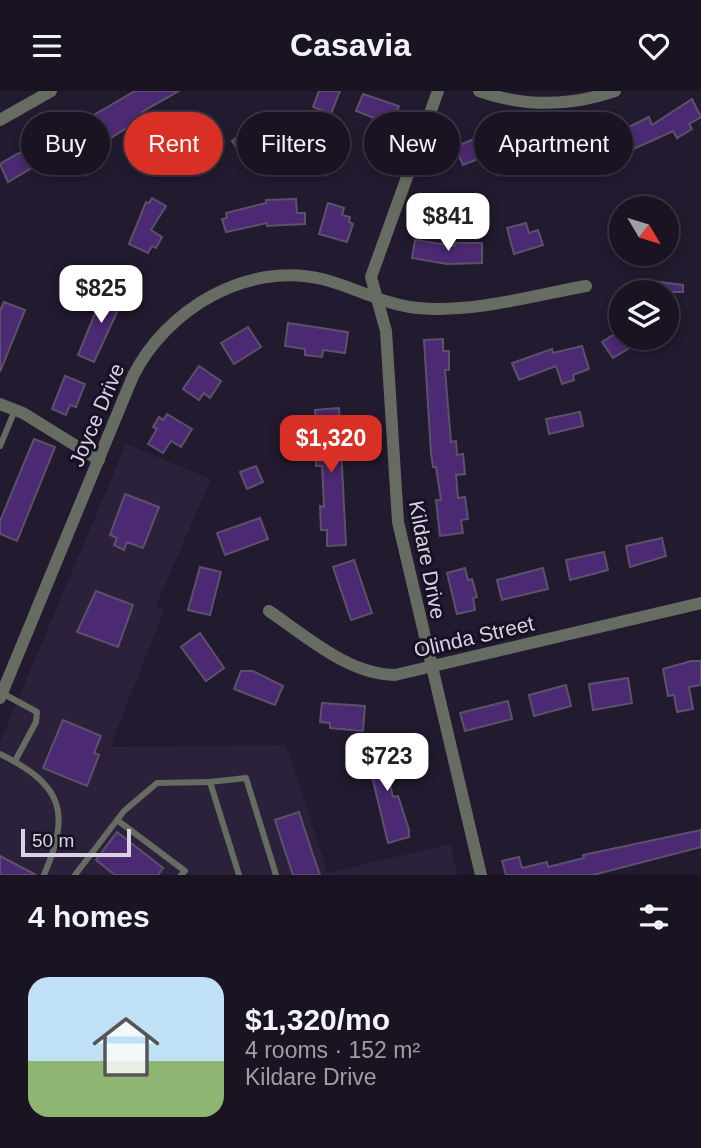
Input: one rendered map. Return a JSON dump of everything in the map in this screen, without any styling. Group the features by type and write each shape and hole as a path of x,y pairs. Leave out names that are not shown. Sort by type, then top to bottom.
{"street":[{"name":"Kildare Drive","path":"438,91 374,261 371,277 386,331 398,522 430,668 481,875"},
{"path":"479,91 514,101 556,103 615,91"},
{"path":"0,120 48,92"},
{"name":"Joyce Drive","path":"1,695 142,358 169,324 203,301 241,284 282,275 338,283 378,300 417,308 460,309 586,286"},
{"path":"0,404 15,410 99,460"},
{"name":"Olinda Street","path":"269,611 354,665 374,673 395,675 701,603"}],"lane":[{"path":"0,446 15,410"},
{"path":"1,695 37,712 36,722 15,761"},
{"path":"0,754 15,761 47,787 59,806 59,831 44,875"},
{"path":"76,875 117,820 157,783 246,778 276,875"},
{"path":"209,782 239,875"},
{"path":"117,820 185,874"}],"shaded area":[{"path":"126,444 211,479 156,606 164,610 110,747 286,745 328,873 450,844 458,875 0,875 0,742"}],"building":[{"path":"135,91 179,91 142,112 124,112 124,130 110,138 110,112 99,112"},
{"path":"319,91 340,91 332,112 313,107"},
{"path":"363,94 399,106 397,112 364,112 364,114 356,111"},
{"path":"692,99 701,117 689,124 692,129 677,138 673,131 633,149 633,125 649,117 652,125"},
{"path":"474,139 474,161 463,165 460,145"},
{"path":"21,153 21,174 8,182 0,164"},
{"path":"152,198 166,206 151,230 162,237 156,248 152,246 148,253 129,244 146,202 149,203"},
{"path":"296,199 297,213 305,213 305,224 267,226 267,223 226,232 222,219 227,218 226,213 266,203 266,200"},
{"path":"328,203 344,208 342,215 350,217 349,222 353,224 347,242 319,234"},
{"path":"526,223 529,233 538,230 543,245 514,254 507,228"},
{"path":"415,240 455,246 455,243 482,243 482,263 447,264 412,258"},
{"path":"105,289 124,297 94,362 78,355"},
{"path":"4,302 25,310 0,372 0,311"},
{"path":"288,323 348,332 345,353 323,350 322,357 305,355 305,349 285,346"},
{"path":"248,327 261,347 234,364 221,343"},
{"path":"609,338 609,350 626,350 613,358 602,342"},
{"path":"443,339 443,351 449,351 449,370 445,370 451,442 456,441 457,455 463,454 465,474 456,475 458,498 465,497 468,519 461,520 463,533 440,536 436,500 441,500 431,453 424,340"},
{"path":"582,346 589,369 573,375 574,380 562,384 556,366 519,380 512,363 552,349 553,353"},
{"path":"199,366 221,381 210,398 204,393 199,400 183,389"},
{"path":"65,376 85,384 76,407 70,405 66,415 52,409"},
{"path":"339,408 346,545 327,546 327,530 321,530 320,506 324,507 322,466 316,466 315,455 319,455 315,410"},
{"path":"580,412 583,426 549,434 546,419"},
{"path":"167,414 192,429 181,447 171,441 163,453 148,444 157,429 153,427 159,417 163,420"},
{"path":"34,439 55,447 17,541 0,534 0,521"},
{"path":"256,466 263,482 247,489 240,472"},
{"path":"125,494 159,507 143,548 127,542 124,550 114,545 117,538 110,535"},
{"path":"260,518 268,539 225,555 217,533"},
{"path":"662,538 666,556 630,567 626,546"},
{"path":"604,552 608,570 570,580 566,560"},
{"path":"354,560 372,613 351,620 333,567"},
{"path":"200,567 221,572 210,615 188,610"},
{"path":"465,568 468,580 472,579 477,597 473,598 475,610 457,614 447,573"},
{"path":"543,568 548,589 502,600 497,580"},
{"path":"96,591 133,605 118,647 77,632"},
{"path":"200,633 224,668 206,681 181,647"},
{"path":"701,661 701,685 689,687 693,709 677,712 674,695 668,696 663,669"},
{"path":"241,671 253,671 283,686 275,705 234,689"},
{"path":"628,678 632,703 593,710 589,684"},
{"path":"566,685 571,706 534,716 529,695"},
{"path":"508,701 512,719 465,731 460,713"},
{"path":"322,703 365,706 363,731 330,728 330,723 320,722"},
{"path":"63,720 101,736 94,753 99,755 87,786 43,768"},
{"path":"388,742 393,771 387,772 393,797 398,796 409,837 388,843 365,747"},
{"path":"299,812 320,875 293,875 275,820"},
{"path":"701,830 701,847 593,875 506,875 502,861 519,857 522,868 547,862 548,867 584,858 583,855"},
{"path":"117,832 163,868 158,875 115,875 96,860"},
{"path":"0,856 36,875 0,875"}]}
